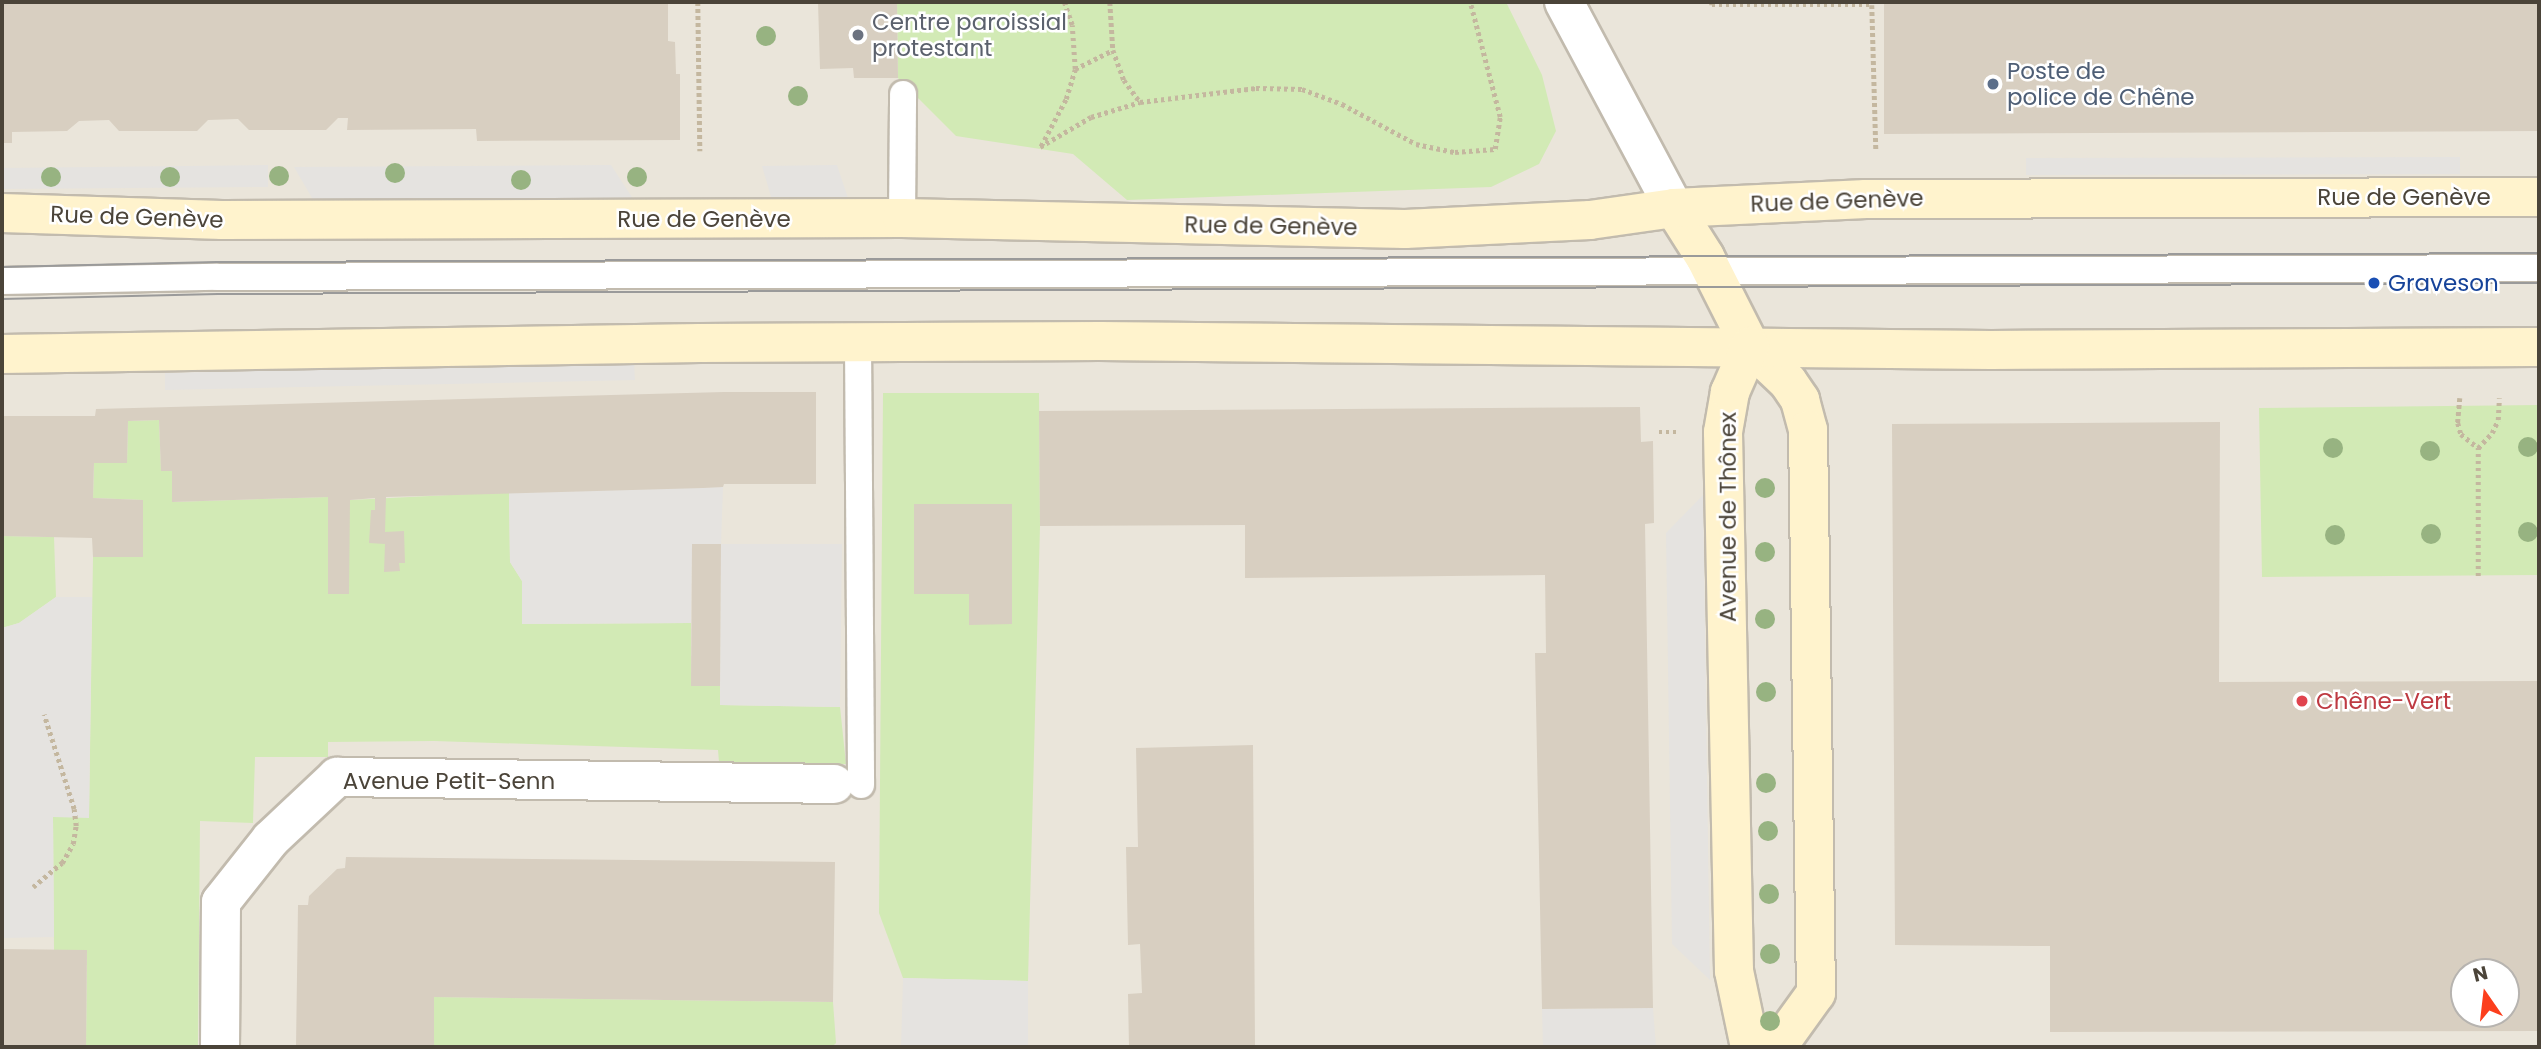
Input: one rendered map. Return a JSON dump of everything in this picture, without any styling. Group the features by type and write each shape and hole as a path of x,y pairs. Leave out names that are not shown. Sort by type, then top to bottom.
{"main road":[{"name":"Rue de Genève","path":"2,213 222,220 902,218 1405,229 1590,220 1674,208 1900,198 2539,197"},
{"path":"1674,208 1713,271 1750,346 1788,382 1800,400 1808,443 1816,993 1777,1047"},
{"path":"2,354 858,342 1750,346 2043,351 2539,347"},
{"name":"Avenue de Thônex","path":"1750,346 1730,392 1723,432 1734,971 1750,1047"}],"street":[{"path":"1564,2 1674,208"},
{"name":"Avenue Petit-Senn","path":"220,1047 221,902 271,839 337,777 847,785"}],"lane":[{"path":"902,94 902,218"},
{"path":"2,281 231,277 2539,268"},
{"path":"847,785 858,342"}],"path":[{"path":"698,2 700,150"},
{"path":"1064,2 1072,25 1075,69 1066,99 1040,147 1091,117 1140,103 1256,88 1302,89 1342,104 1416,144 1455,152 1495,149 1500,117 1470,2"},
{"path":"1110,2 1113,50 1124,80 1140,103"},
{"path":"1712,2 1712,5 1872,5 1876,149"},
{"path":"1075,69 1113,50"},
{"path":"2460,395 2458,422 2462,434 2478,448"},
{"path":"2478,576 2478,448 2493,433 2498,420 2499,395"},
{"path":"33,887 62,863 73,844 76,826 74,809 44,715"}],"shaded area":[{"path":"2,2 2539,2 2539,1047 2,1047"},
{"path":"2460,157 2460,174 2026,175 2026,158"},
{"path":"268,165 268,187 2,189 2,168"},
{"path":"611,165 639,208 319,210 294,167"},
{"path":"837,165 851,207 774,207 762,166"},
{"path":"634,363 635,380 165,390 165,373"},
{"path":"723,487 721,544 692,545 691,623 522,624 522,581 510,562 509,492"},
{"path":"1703,495 1710,980 1672,944 1666,533"},
{"path":"721,544 842,544 840,707 720,705"},
{"path":"56,597 92,597 89,818 53,817 54,937 2,938 2,628 19,623"},
{"path":"903,978 1028,981 1028,1047 901,1047"},
{"path":"1653,1008 1656,1047 1543,1047 1542,1009"}],"green space":[{"path":"897,2 1506,2 1542,75 1556,131 1539,164 1491,187 1127,200 1073,154 956,136 898,78"},
{"path":"883,393 1039,393 1040,526 1028,981 903,978 879,913"},
{"path":"2539,405 2539,575 2262,577 2259,408"},
{"path":"159,420 161,470 172,471 172,502 328,497 329,594 350,500 509,492 510,562 522,581 523,624 691,623 691,686 720,686 720,705 840,707 846,764 719,762 718,750 434,741 328,742 328,757 255,757 253,823 200,821 198,1047 86,1047 87,951 54,950 53,817 89,817 93,557 143,557 143,500 93,498 94,463 127,463 128,421"},
{"path":"2,536 54,537 56,597 19,623 2,628"},
{"path":"434,997 833,1002 836,1043 832,1047 434,1047"}],"building":[{"path":"2,2 668,2 668,41 675,42 676,74 680,74 680,140 477,141 476,129 347,130 348,118 338,118 326,130 249,130 238,119 208,120 197,131 119,131 109,120 79,121 67,131 12,132 12,143 2,143"},
{"name":"Centre paroissial protestant","path":"818,2 897,2 898,78 854,78 853,68 820,69"},
{"path":"1884,2 2539,2 2539,131 1884,134"},
{"path":"724,392 816,392 816,484 724,484 723,487 703,488 386,497 385,532 404,531 405,563 399,563 400,571 384,572 385,544 369,543 371,510 375,510 375,498 350,500 349,594 328,594 328,497 172,502 172,471 161,471 159,420 128,421 127,463 94,463 93,498 143,500 143,557 93,557 92,538 2,536 2,416 95,416 96,409"},
{"path":"1640,407 1641,442 1653,441 1654,523 1645,524 1653,1008 1542,1009 1535,653 1546,653 1545,575 1245,578 1245,525 1040,526 1039,411"},
{"path":"2220,422 2219,682 2539,681 2539,1031 2050,1032 2050,946 1895,945 1892,424"},
{"path":"914,504 1012,504 1012,624 969,625 969,594 914,594"},
{"path":"692,544 721,544 720,686 691,686"},
{"path":"1253,745 1255,1047 1129,1047 1128,994 1142,993 1140,944 1128,945 1126,847 1138,847 1136,748"},
{"path":"346,857 835,862 833,1002 434,997 434,1047 296,1047 298,905 308,905 309,896 337,869 345,868"},
{"path":"2,949 87,950 86,1047 2,1047"}],"tram line":[{"path":"2,267 217,262 2539,253"},
{"path":"2,299 218,294 2539,283"}],"place":[{"name":"Centre paroissial protestant","path":"858,35"},
{"name":"Poste de police de Chêne","path":"1993,84"},
{"name":"Graveson","path":"2374,283"},
{"name":"Chêne-Vert","path":"2302,701"}]}
